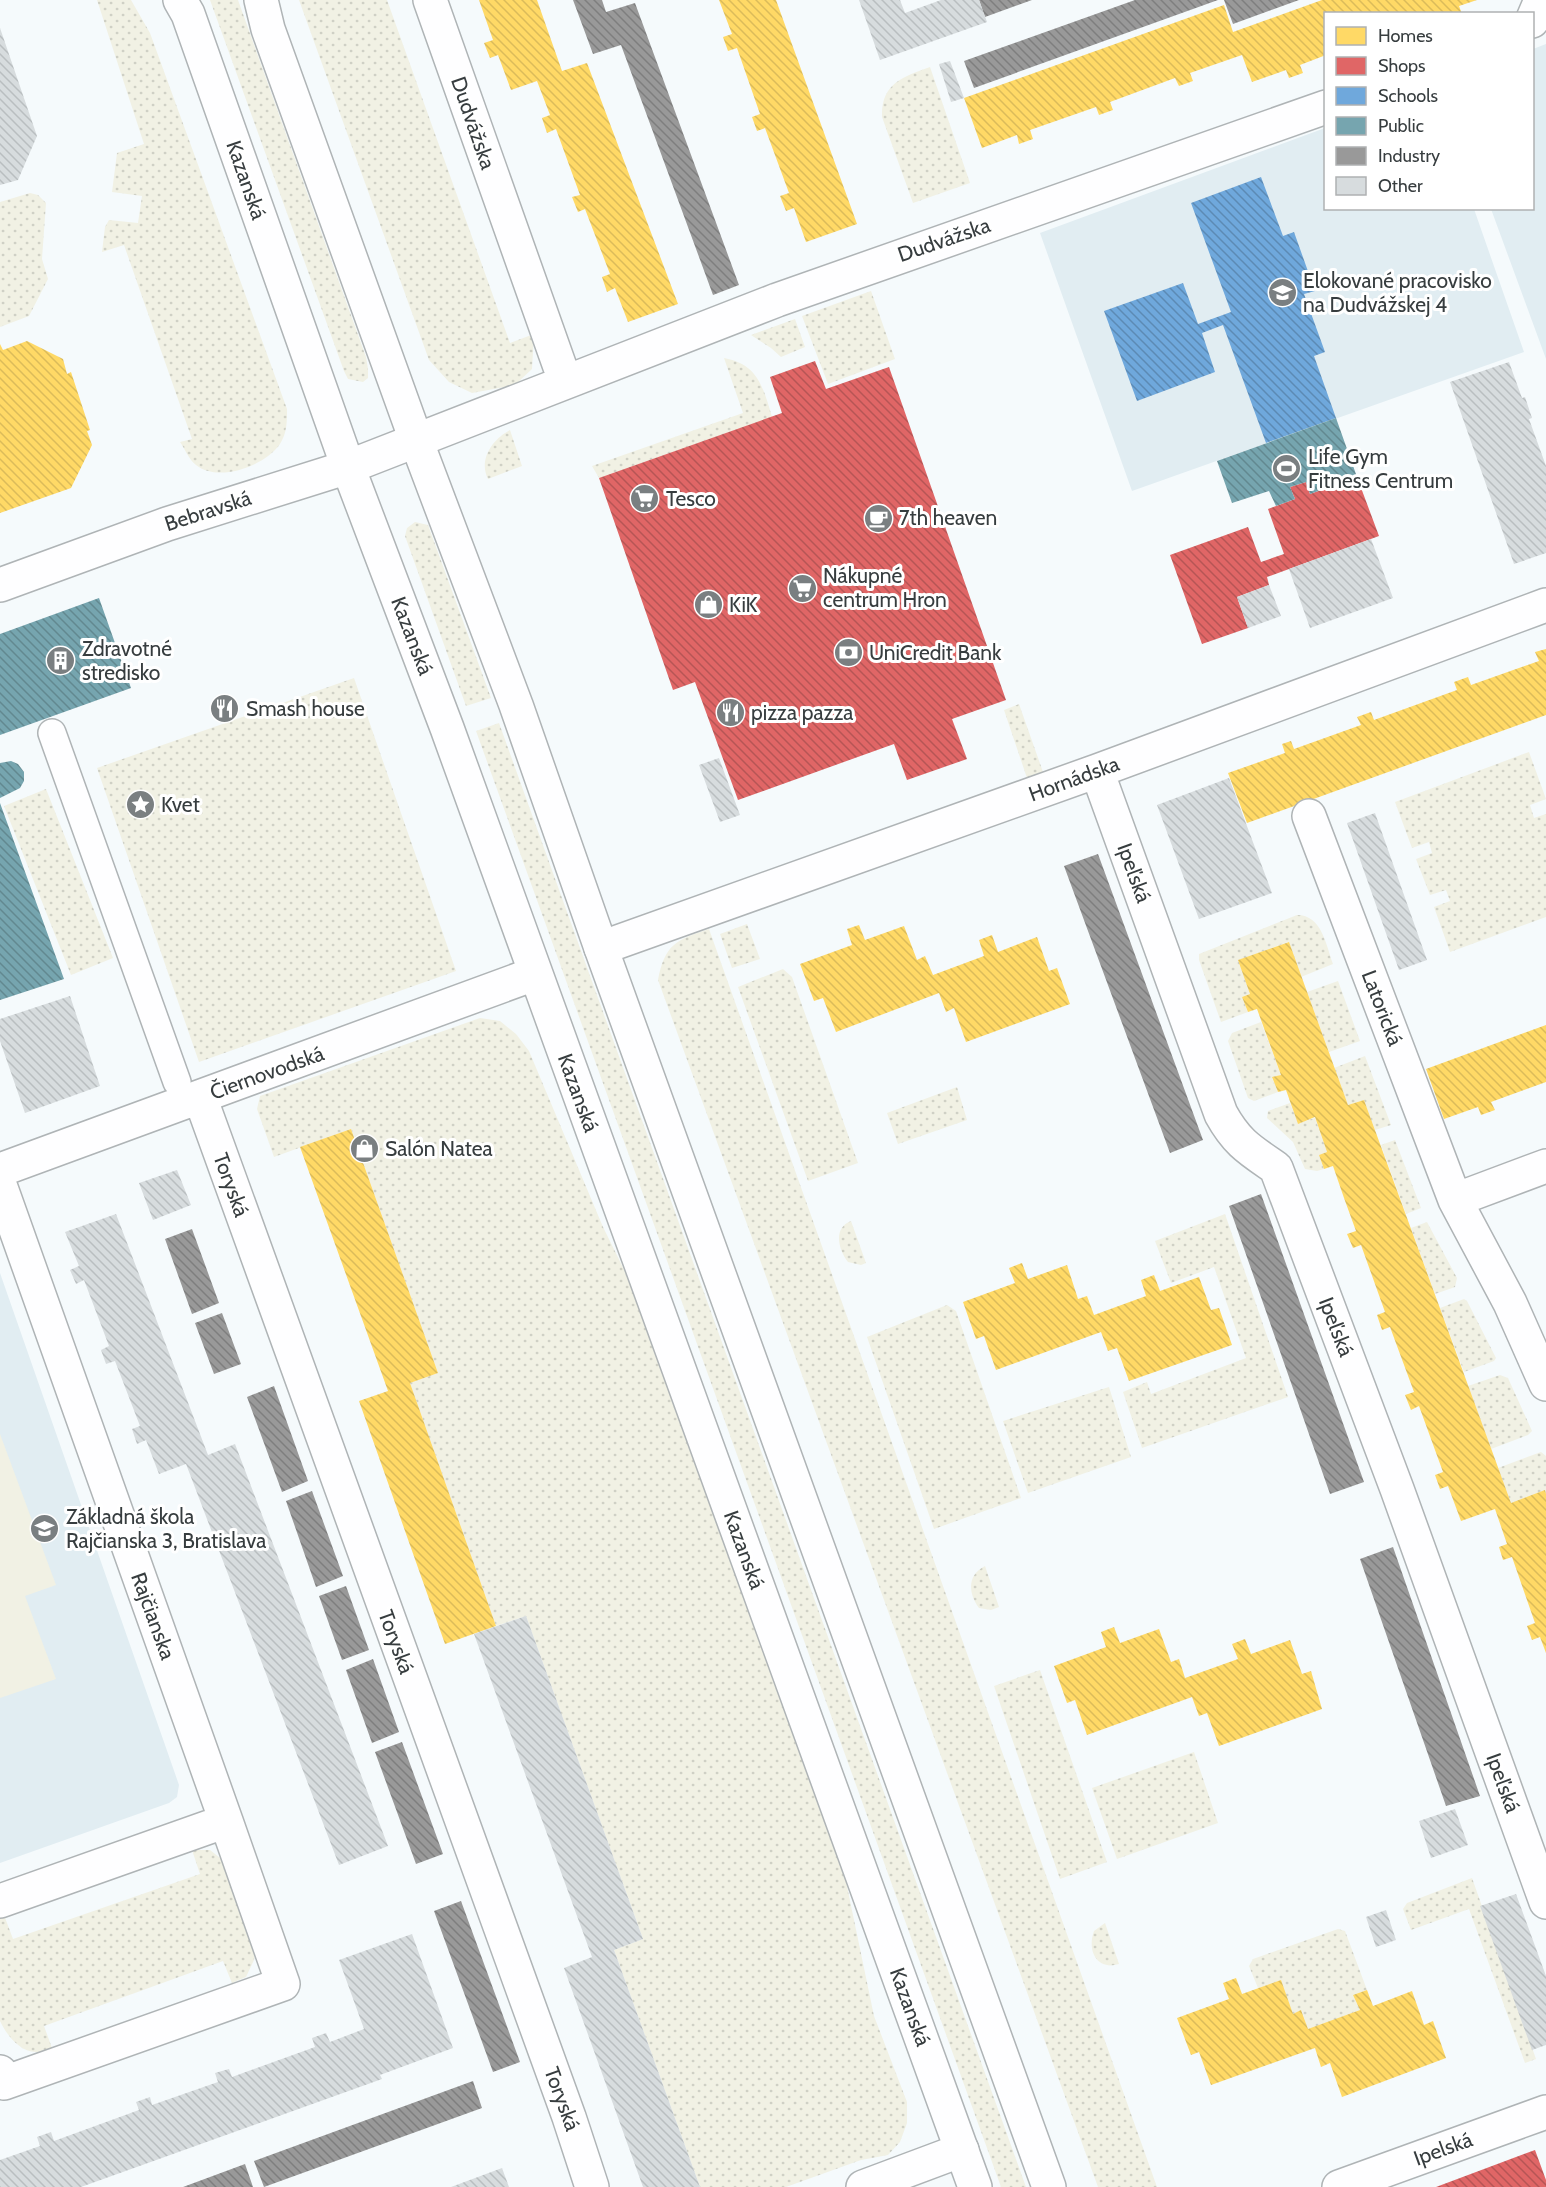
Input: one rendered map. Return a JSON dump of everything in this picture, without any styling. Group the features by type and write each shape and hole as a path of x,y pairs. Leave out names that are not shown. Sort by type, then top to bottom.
{"street":[{"name":"Kazanská","path":"180,0 188,14 348,467 447,728 534,974 975,2187"},
{"path":"261,0 268,29 416,440 516,705 601,948 1049,2187"},
{"name":"Dudvážska","path":"430,0 565,381"},
{"path":"1534,18 1541,0"},
{"name":"Dudvážska","path":"416,440 788,296 1324,108"},
{"name":"Bebravská","path":"0,585 167,524 348,467 416,440"},
{"name":"Hornádska","path":"601,948 1096,771 1546,605"},
{"path":"52,733 188,1090"},
{"name":"Ipeľská","path":"1096,771 1221,1114 1230,1131 1245,1147 1276,1168 1401,1500 1546,1902"},
{"name":"Latorická","path":"1310,816 1455,1200 1510,1303 1546,1384"},
{"name":"Čiernovodská","path":"0,1170 188,1090 534,974"},
{"name":"Toryská","path":"188,1090 565,2105 592,2187"},
{"path":"1455,1200 1546,1166"},
{"name":"Rajčianska","path":"0,1185 282,1984 4,2083 0,2072"},
{"path":"0,1901 226,1821"},
{"name":"Ipelská","path":"1340,2187 1546,2112"},
{"path":"863,2187 962,2150"}],"shaded area":[{"path":"97,0 131,0 150,33 287,409 287,423 280,444 264,459 241,470 216,472 205,470 189,457 180,442 192,439 124,245 102,252 105,227 109,220 138,223 142,196 112,192 117,153 144,144"},
{"path":"210,0 238,0 366,357 368,378 363,382 348,379 344,371"},
{"path":"299,0 387,0 510,343 534,334 532,369 515,385 472,393 449,382 429,360"},
{"path":"1546,44 1546,359 1491,210 1534,210 1534,49"},
{"path":"930,67 970,183 913,203 882,117 883,106 885,96 896,83"},
{"name":"Elokované pracovisko na Dudvážskej 4","path":"1324,128 1324,210 1474,210 1524,352 1132,491 1040,233"},
{"path":"30,193 38,195 46,203 42,259 48,279 29,316 0,327 0,202"},
{"path":"871,291 895,359 828,384 802,316"},
{"path":"795,319 805,347 781,357 751,335"},
{"path":"724,358 735,361 752,371 762,387 772,417 599,478 592,466 743,413"},
{"path":"510,430 522,466 488,479 485,464 489,450"},
{"path":"415,522 428,525 491,698 466,706 405,536 407,528"},
{"path":"354,678 456,971 199,1062 97,768"},
{"path":"1019,704 1043,772 1027,778 1004,710"},
{"path":"499,723 1026,2187 1001,2187 476,731"},
{"path":"1529,752 1546,799 1530,805 1534,818 1546,814 1546,917 1450,952 1434,907 1450,901 1446,890 1430,895 1416,859 1432,853 1429,842 1412,848 1395,802"},
{"path":"46,789 113,958 71,975 4,806"},
{"path":"1297,915 1305,916 1318,925 1333,964 1301,977 1288,942 1239,960 1250,994 1242,997 1248,1012 1221,1022 1199,960 1199,954"},
{"path":"747,924 760,959 732,968 720,934"},
{"path":"709,929 1157,2187 1098,2187 658,980 664,958 674,945 680,940"},
{"path":"783,969 792,977 858,1163 808,1181 738,987"},
{"path":"1338,981 1360,1041 1329,1052 1307,992"},
{"path":"480,1018 500,1021 516,1034 529,1051 603,1227 645,1312 844,1872 874,2016 907,2102 907,2123 900,2142 888,2155 861,2160 786,2187 700,2187 614,1950 643,1939 526,1616 496,1626 410,1383 438,1373 351,1129 274,1157 257,1109 260,1096"},
{"path":"1261,1022 1281,1075 1272,1078 1278,1092 1254,1101 1248,1098 1228,1041 1232,1033"},
{"path":"1365,1056 1391,1125 1375,1130 1364,1100 1348,1105 1334,1068"},
{"path":"957,1087 967,1120 898,1144 887,1113"},
{"path":"1290,1103 1298,1123 1315,1118 1327,1152 1319,1155 1324,1169 1317,1171 1305,1169 1293,1142 1267,1118 1268,1111"},
{"path":"1395,1140 1421,1208 1406,1214 1381,1145"},
{"path":"1225,1214 1288,1397 1142,1448 1123,1392 1147,1382 1151,1394 1246,1358 1214,1267 1171,1283 1155,1241"},
{"path":"851,1221 866,1263 861,1265 848,1262 840,1245 842,1229"},
{"path":"1427,1222 1457,1278 1455,1287 1435,1294 1411,1228"},
{"name":"Základná škola Rajčianska 3, Bratislava","path":"0,1273 179,1785 177,1797 169,1803 0,1863"},
{"path":"1464,1299 1496,1358 1494,1361 1464,1372 1440,1308"},
{"path":"947,1305 956,1311 1021,1498 934,1529 867,1337"},
{"path":"1500,1375 1508,1378 1532,1431 1528,1435 1491,1449 1468,1386"},
{"path":"1109,1387 1131,1457 1028,1493 1003,1421"},
{"path":"0,1434 56,1585 25,1596 56,1679 0,1698"},
{"path":"1541,1452 1546,1456 1546,1494 1511,1503 1498,1468"},
{"path":"985,1566 999,1607 991,1610 979,1608 971,1590 972,1579"},
{"path":"1040,1670 1107,1862 1060,1879 994,1686"},
{"path":"1194,1752 1218,1823 1117,1859 1092,1788"},
{"path":"192,1850 210,1850 224,1861 257,1943 254,1960 246,1977 232,1983 223,1961 44,2026 52,2048 50,2049 39,2052 31,2051 14,2042 0,2021 0,1917 4,1915 13,1939 200,1874"},
{"path":"1472,1878 1536,2059 1525,2063 1469,1909 1411,1930 1403,1909 1407,1903"},
{"path":"1105,1923 1119,1964 1099,1962 1093,1952 1094,1931"},
{"path":"1338,1929 1345,1931 1367,1990 1353,1995 1360,2010 1308,2030 1302,2011 1293,2014 1258,1988 1249,1966 1253,1959"}],"building: Homes":[{"path":"479,0 537,0 562,71 587,63 678,304 628,322 615,288 607,292 602,277 610,274 585,209 578,212 572,197 580,195 556,129 547,133 542,118 550,115 537,81 511,90 498,55 490,58 484,43 493,40"},
{"path":"719,0 776,0 857,224 806,242 794,208 786,211 780,196 789,193 765,128 757,131 752,117 760,114 737,48 728,51 723,37 732,34"},
{"path":"1322,0 1477,0 1459,6 1461,12 1324,12 1324,56 1300,65 1303,73 1289,78 1286,70 1252,82 1242,55 1190,73 1193,81 1179,86 1175,78 1110,102 1113,110 1099,115 1096,107 1030,130 1033,139 1019,144 1017,135 982,148 964,98 1224,5 1233,32"},
{"path":"27,341 63,359 67,374 71,372 90,430 87,431 92,445 71,488 0,513 0,344 3,350"},
{"path":"1546,649 1546,715 1247,823 1228,773 1285,753 1282,744 1291,741 1294,749 1361,725 1357,717 1371,712 1374,720 1457,690 1454,682 1468,677 1471,685 1539,661 1535,652"},
{"path":"859,925 865,940 904,926 917,960 925,956 933,975 984,956 979,940 992,935 998,952 1037,937 1049,971 1057,968 1070,1004 966,1042 954,1008 946,1012 939,993 836,1032 823,998 814,1001 800,964 852,945 847,929"},
{"path":"1289,942 1348,1105 1364,1100 1511,1503 1545,1490 1546,1653 1540,1637 1532,1640 1527,1626 1535,1623 1512,1557 1503,1560 1499,1547 1507,1544 1495,1509 1461,1521 1448,1486 1440,1489 1435,1475 1443,1472 1419,1406 1411,1410 1405,1395 1414,1392 1390,1327 1382,1330 1377,1315 1385,1312 1361,1245 1353,1248 1347,1234 1356,1231 1333,1166 1324,1169 1319,1155 1327,1152 1315,1117 1298,1124 1286,1090 1278,1092 1272,1077 1281,1075 1257,1009 1248,1012 1242,997 1250,994 1238,960"},
{"path":"1546,1025 1546,1082 1491,1102 1495,1110 1481,1115 1478,1107 1444,1119 1426,1069"},
{"path":"351,1129 438,1373 410,1383 496,1626 445,1644 359,1401 388,1391 300,1147"},
{"path":"1022,1263 1028,1279 1067,1265 1078,1299 1087,1296 1094,1315 1146,1296 1141,1280 1154,1275 1160,1291 1199,1277 1211,1310 1219,1308 1232,1345 1129,1381 1117,1348 1108,1351 1101,1332 996,1370 984,1336 976,1339 963,1302 1015,1283 1009,1268"},
{"path":"1114,1627 1120,1643 1159,1629 1171,1662 1179,1659 1185,1678 1238,1659 1232,1644 1245,1639 1251,1654 1290,1640 1302,1674 1311,1671 1322,1709 1219,1746 1207,1713 1199,1716 1192,1697 1087,1735 1075,1700 1067,1703 1054,1666 1106,1647 1101,1632"},
{"path":"1236,1978 1242,1994 1281,1980 1293,2014 1301,2010 1308,2029 1360,2010 1353,1995 1367,1990 1373,2006 1412,1991 1424,2025 1433,2021 1446,2058 1342,2097 1330,2063 1321,2067 1315,2048 1211,2085 1199,2052 1191,2055 1177,2018 1229,1999 1223,1983"}],"building: Shops":[{"name":"Nákupné centrum Hron","path":"815,361 826,389 889,367 1006,700 952,719 967,759 907,780 894,744 738,800 695,682 673,690 599,478 782,413 770,377"},
{"path":"1357,477 1379,536 1267,577 1269,585 1237,597 1248,628 1202,644 1170,555 1248,527 1261,562 1284,554 1268,509 1295,499 1290,487 1306,482 1310,494"},
{"path":"1535,2150 1546,2180 1546,2187 1436,2187"}],"building: Schools":[{"path":"1261,177 1283,236 1294,232 1315,291 1304,294 1325,352 1314,356 1336,418 1266,443 1223,325 1202,333 1215,372 1137,401 1104,311 1183,283 1198,324 1231,312 1191,203"}],"building: Public":[{"name":"Life Gym Fitness Centrum","path":"1336,418 1357,477 1310,494 1306,482 1290,487 1295,499 1276,506 1269,491 1232,503 1217,461"},
{"name":"Zdravotné stredisko","path":"99,598 131,688 0,735 0,634"},
{"path":"11,761 18,764 24,772 24,781 20,788 0,798 0,763"},
{"path":"0,803 64,979 0,1000"}],"building: Industry":[{"path":"573,0 602,0 606,12 635,3 739,285 713,295 621,45 593,54"},
{"path":"979,0 1032,0 985,17"},
{"path":"1135,0 1218,0 974,88 964,61"},
{"path":"1224,0 1299,0 1233,24"},
{"path":"1098,854 1203,1140 1170,1153 1064,866"},
{"path":"1261,1194 1364,1482 1330,1494 1229,1206"},
{"path":"192,1229 219,1303 192,1314 165,1239"},
{"path":"222,1313 241,1364 214,1374 195,1323"},
{"path":"274,1386 308,1481 282,1492 247,1397"},
{"path":"312,1491 343,1576 316,1587 286,1501"},
{"path":"1393,1547 1480,1796 1446,1806 1360,1559"},
{"path":"346,1586 369,1650 342,1660 319,1596"},
{"path":"373,1659 399,1732 372,1743 346,1670"},
{"path":"402,1742 443,1854 416,1864 375,1752"},
{"path":"461,1901 520,2062 493,2072 434,1911"},
{"path":"473,2081 482,2108 264,2187 254,2161"},
{"path":"245,2164 253,2187 183,2187"}],"building: Other":[{"path":"859,0 900,0 905,13 941,0 979,0 987,22 880,60"},
{"path":"0,28 37,136 18,180 0,185"},
{"path":"950,61 964,98 951,102 939,64"},
{"path":"1509,362 1522,398 1525,397 1532,418 1529,419 1546,466 1546,553 1514,564 1450,382"},
{"path":"1371,539 1393,598 1310,628 1289,569"},
{"path":"1269,585 1281,616 1248,628 1237,597"},
{"path":"719,758 740,815 720,822 699,765"},
{"path":"1229,778 1272,893 1199,919 1157,805"},
{"path":"1375,813 1427,960 1399,970 1347,823"},
{"path":"70,996 100,1086 25,1113 0,1041 0,1019"},
{"path":"177,1170 191,1205 153,1220 139,1183"},
{"path":"116,1214 208,1455 235,1444 388,1846 339,1865 186,1464 159,1474 146,1440 137,1444 132,1429 140,1426 115,1361 106,1364 101,1350 109,1346 84,1280 76,1284 70,1270 79,1266 65,1232"},
{"path":"526,1616 643,1939 614,1950 700,2187 643,2187 564,1968 592,1957 474,1634"},
{"path":"1455,1809 1468,1845 1431,1858 1419,1821"},
{"path":"1516,1894 1546,1976 1546,2045 1532,2050 1480,1906"},
{"path":"1386,1910 1396,1940 1376,1947 1366,1917"},
{"path":"412,1934 453,2048 380,2075 382,2079 81,2187 0,2187 0,2160 40,2146 37,2137 51,2132 54,2141 139,2110 136,2102 150,2097 152,2105 218,2082 215,2073 229,2069 232,2077 315,2047 312,2038 326,2033 330,2042 364,2029 339,1960"},
{"path":"502,2168 509,2187 451,2187"}],"place":[{"name":"Elokované pracovisko na Dudvážskej 4","path":"1282,293"},
{"name":"Life Gym Fitness Centrum","path":"1287,469"},
{"name":"Tesco","path":"645,499"},
{"name":"7th heaven","path":"878,518"},
{"name":"Nákupné centrum Hron","path":"802,588"},
{"name":"KiK","path":"708,605"},
{"name":"UniCredit Bank","path":"848,653"},
{"name":"Zdravotné stredisko","path":"61,661"},
{"name":"Smash house","path":"225,709"},
{"name":"pizza pazza","path":"730,713"},
{"name":"Kvet","path":"140,805"},
{"name":"Salón Natea","path":"364,1149"},
{"name":"Základná škola Rajčianska 3, Bratislava","path":"45,1529"}]}
